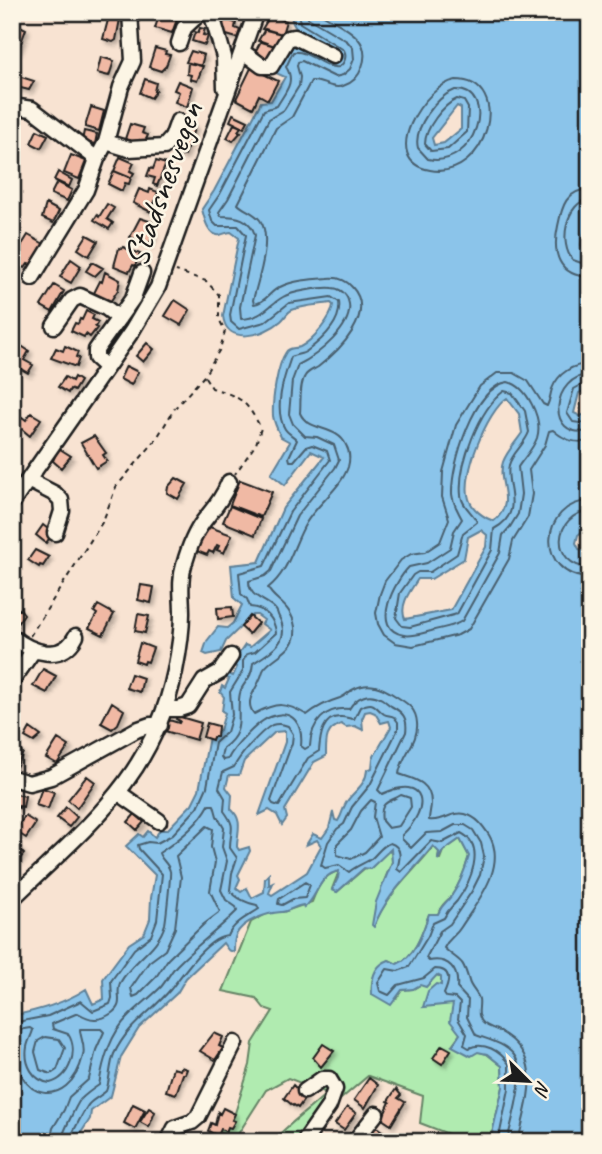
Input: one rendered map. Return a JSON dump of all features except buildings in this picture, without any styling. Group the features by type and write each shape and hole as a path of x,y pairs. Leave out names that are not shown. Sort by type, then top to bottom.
{"street":[{"path":"32,278 86,190 106,142 121,86 133,61 130,12"},
{"path":"179,43 184,28 201,12"},
{"path":"211,12 224,57 223,85 229,91"},
{"name":"Stadsnesvegen","path":"12,503 148,306 166,268 256,12"},
{"path":"242,51 262,66 271,66 288,38 295,37 333,56"},
{"path":"12,106 33,109 97,159"},
{"path":"106,142 129,149 164,147 172,138 178,121"},
{"name":"Stadsnesvegen","path":"106,367 96,358 96,350 133,298 142,273"},
{"name":"Stadsnesvegen","path":"54,326 72,300 80,296 106,308 119,318"},
{"path":"28,480 61,500 62,511 55,533"},
{"path":"12,899 92,824 119,793 144,756 166,709 178,655 181,575 184,563 196,534 217,505 229,482"},
{"path":"12,681 23,644 63,650 70,646 76,636"},
{"path":"166,709 188,706 204,681 220,672 231,656"},
{"path":"12,778 23,782 36,782 136,730 160,725"},
{"path":"119,793 159,821"},
{"path":"168,1142 175,1128 198,1117 235,1043"},
{"path":"304,1142 329,1106 335,1089 329,1079 322,1079 306,1091"},
{"path":"354,1142 376,1114"}],"path":[{"path":"23,644 103,521 116,487 155,441 175,408 204,376 220,349 225,331 219,319 219,295 206,281 166,268"},
{"path":"204,376 212,388 237,396 248,406 261,428 257,444 229,482"},
{"path":"12,1137 29,1133"}],"green space":[{"path":"460,839 469,856 452,895 438,914 429,914 418,943 409,956 397,964 389,960 377,971 373,978 372,994 396,999 402,990 413,989 437,975 441,977 439,986 454,1003 460,1034 452,1045 487,1054 502,1066 503,1087 490,1142 458,1142 459,1138 420,1123 423,1096 368,1076 328,1110 303,1142 272,1142 327,1093 288,1078 266,1090 233,1142 201,1142 235,1113 250,1065 253,1043 273,1011 264,1008 256,998 223,991 251,922 272,911 283,912 312,902 322,882 339,871 332,889 337,892 365,868 370,869 391,848 392,862 382,886 374,926 385,904 434,846 440,859 443,851"}],"water":[{"path":"292,12 590,12 590,208 581,245 590,251 590,392 586,390 579,393 574,413 580,416 590,413 590,525 578,535 576,543 579,549 590,553 590,1142 490,1142 503,1087 502,1066 487,1054 478,1052 471,1056 452,1046 460,1034 450,1021 453,1004 423,1007 428,991 436,984 441,985 441,977 437,975 426,987 420,985 402,990 391,1005 372,994 373,978 380,965 389,960 397,964 409,956 418,943 429,914 438,914 457,886 469,856 460,839 443,851 438,860 439,852 433,846 392,894 374,927 372,925 376,902 392,862 391,849 370,869 364,868 337,892 332,890 339,871 332,873 322,882 304,908 303,905 263,916 244,925 235,937 234,952 228,950 223,943 186,978 177,993 139,1028 121,1057 111,1096 91,1111 90,1119 75,1142 12,1142 12,1016 50,1006 86,989 93,1004 104,999 103,979 129,944 144,934 150,919 155,875 126,846 139,834 143,837 148,831 155,837 160,830 167,830 192,804 199,790 209,737 220,730 225,713 222,711 224,697 220,692 229,679 220,675 223,672 233,676 237,667 229,663 245,645 250,647 270,630 262,624 264,620 253,615 226,641 221,652 207,655 203,653 207,641 218,627 227,628 233,623 242,605 234,598 231,565 259,562 283,508 324,457 311,451 285,485 271,474 290,442 281,437 273,416 274,393 280,365 287,350 305,344 321,329 333,305 312,305 292,310 274,326 256,334 238,335 231,332 223,316 239,238 231,232 220,235 212,233 202,209 261,102 271,101 285,77 276,73 289,42 322,46 296,29","holes":["457,106 461,108 461,129 444,143 434,145 432,138","507,398 519,414 522,433 503,462 504,507 494,521 473,506 468,489 477,445 499,405","481,530 487,535 486,547 451,610 405,619 404,603 418,579 431,579 464,559 468,537","365,712 375,713 381,723 389,721 391,727 373,758 372,768 367,770 364,781 347,801 338,821 335,820 333,812 329,828 322,838 313,834 306,845 317,840 321,846 307,872 272,895 269,893 273,883 269,885 269,874 265,878 264,892 252,898 247,888 241,892 236,888 240,879 238,875 250,851 249,847 239,850 237,847 239,822 231,809 232,795 226,787 229,775 239,775 244,761 275,732 285,731 285,742 259,815 269,810 277,815 282,825 287,818 285,810 314,762 326,756 329,733 341,724 363,730 362,719"]}]}
